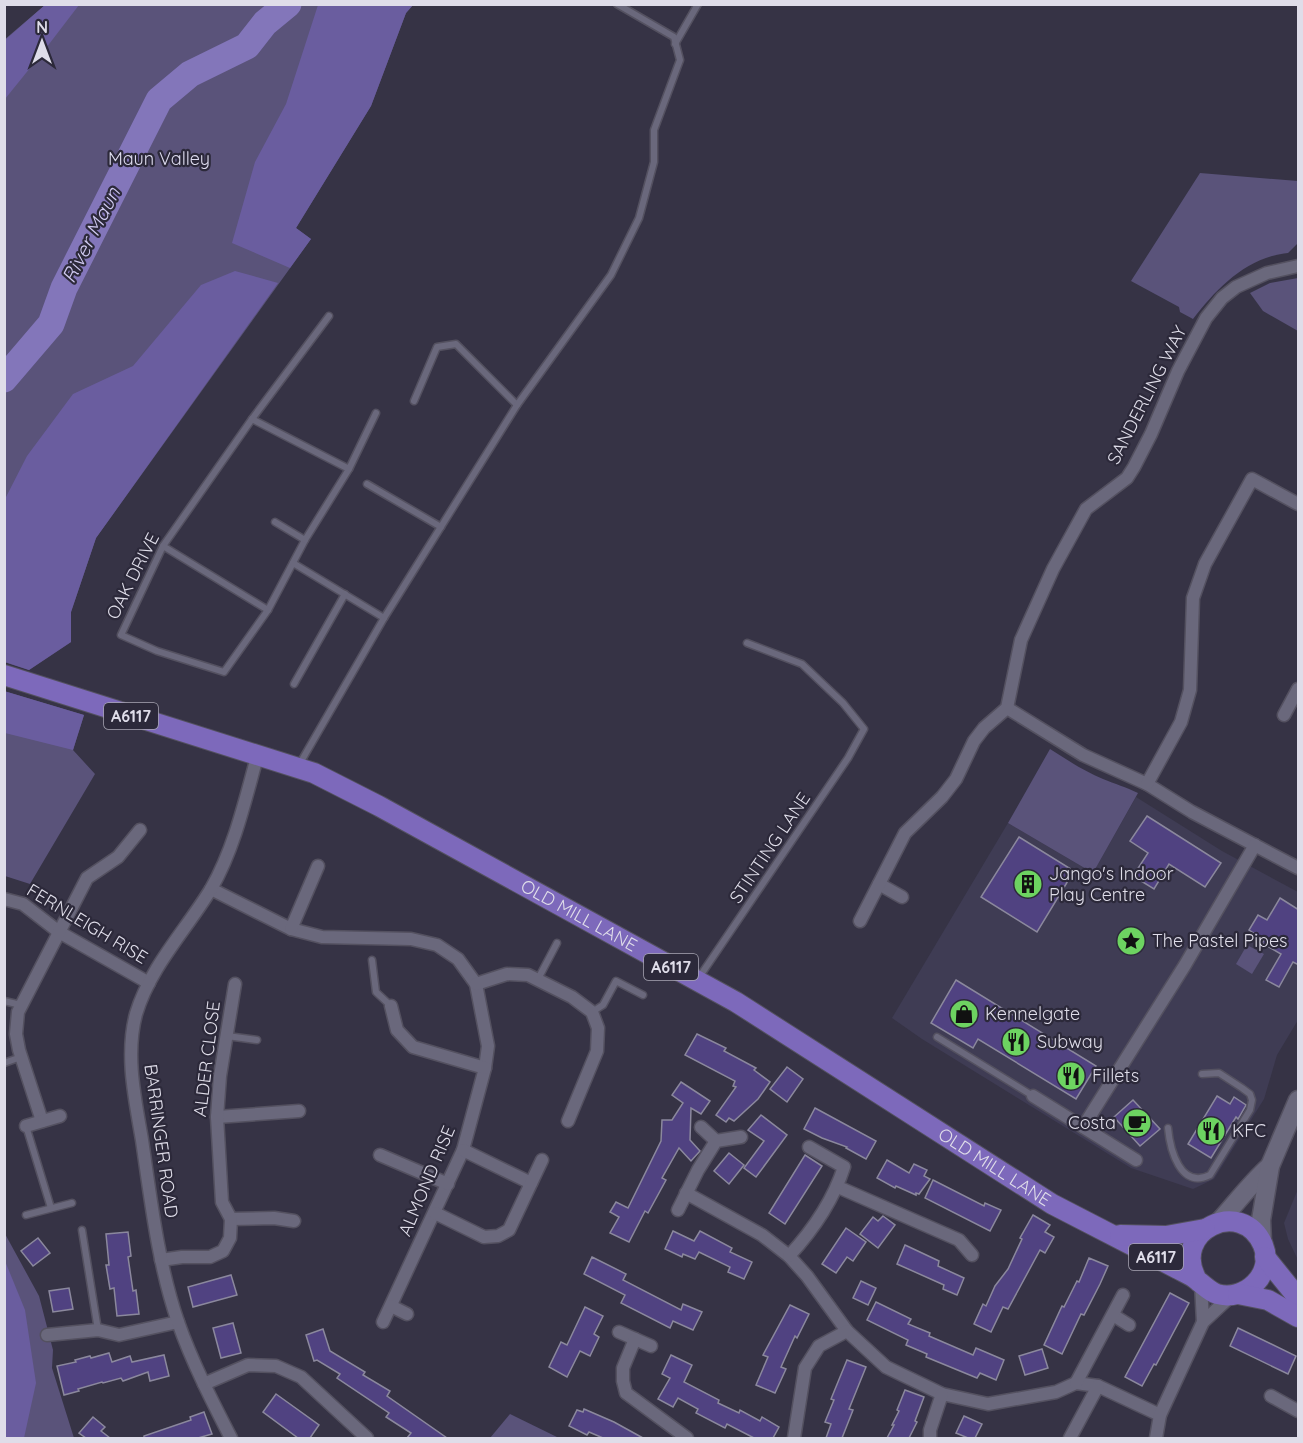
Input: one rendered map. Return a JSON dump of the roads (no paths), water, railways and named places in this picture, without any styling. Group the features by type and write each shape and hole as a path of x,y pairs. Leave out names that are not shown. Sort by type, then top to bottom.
{"main road":[{"name":"OLD MILL LANE","path":"4,675 257,757 314,773 380,806 736,1002 1052,1204 1090,1225 1114,1235 1199,1282 1212,1292 1268,1300 1299,1317"},
{"name":"OLD MILL LANE","path":"1114,1235 1166,1236 1232,1221 1244,1225 1254,1232 1264,1250 1299,1298"},
{"name":"A6117","path":"1199,1282 1191,1267 1193,1246 1212,1226"},
{"path":"1235,1295 1255,1285 1261,1276 1264,1250"}],"street":[{"name":"SANDERLING WAY","path":"1007,708 1021,640 1053,569 1086,509 1127,478 1151,434 1178,371 1206,318 1222,298 1236,286 1267,273 1299,266"},
{"path":"1148,784 1181,722 1190,690 1193,598 1205,564 1252,479 1299,504"},
{"path":"1284,715 1299,689"},
{"path":"860,921 905,833 942,798 956,779 974,741 984,728 1007,708 1083,755 1148,784 1192,812 1299,868"},
{"name":"BARRINGER ROAD","path":"231,1438 204,1384 178,1322 161,1260 130,1052 136,1014 149,983 211,889 222,865 238,822 257,757"},
{"path":"42,1121 21,1057 16,1034 18,1012 87,878 118,857 140,830"},
{"path":"1083,1127 1180,974 1255,845"},
{"path":"291,929 318,866"},
{"path":"879,884 902,897"},
{"name":"ALMOND RISE","path":"211,889 291,929 322,937 411,939 437,945 458,959 476,984 488,1046 485,1068 463,1150 383,1322"},
{"name":"FERNLEIGH RISE","path":"4,899 23,904 59,932 149,983"},
{"path":"476,984 507,974 528,975 572,997 592,1012 598,1028 597,1051 568,1121"},
{"name":"ALDER CLOSE","path":"231,1219 222,1202 217,1117 218,1091 235,984"},
{"path":"391,1006 398,1030 413,1047 485,1068"},
{"path":"1033,1096 1136,1160"},
{"path":"1264,1250 1261,1220 1270,1166 1299,1100"},
{"path":"217,1117 299,1112"},
{"path":"26,1126 60,1116"},
{"path":"701,1127 716,1141"},
{"path":"716,1141 741,1137"},
{"path":"678,1210 716,1141"},
{"path":"789,1256 810,1234 838,1187 844,1167 809,1147"},
{"path":"463,1150 531,1182"},
{"path":"380,1155 448,1184"},
{"path":"435,1213 484,1237 498,1236 509,1230 542,1160"},
{"path":"1212,1226 1236,1204 1252,1182 1270,1166"},
{"path":"838,1187 959,1240 972,1255"},
{"path":"686,1193 762,1235 789,1256 807,1276 847,1331 886,1367 942,1394 988,1404 1056,1392 1076,1383 1098,1386 1160,1415"},
{"path":"161,1260 210,1257 223,1251 230,1238 231,1219 274,1218 294,1221"},
{"path":"1199,1282 1203,1322"},
{"path":"1076,1383 1123,1295"},
{"path":"1156,1438 1160,1415 1203,1322 1235,1295"},
{"path":"391,1306 407,1314"},
{"path":"1113,1315 1129,1325"},
{"path":"47,1335 99,1330 119,1335 178,1322"},
{"path":"794,1438 805,1368 819,1346 847,1331"},
{"path":"619,1332 651,1346"},
{"path":"635,1339 623,1368 626,1393 687,1438"},
{"path":"204,1384 248,1365 276,1366 301,1377 367,1438"},
{"path":"1070,1438 1098,1386"},
{"path":"930,1438 930,1430 942,1394"},
{"path":"1271,1396 1299,1412"}],"lane":[{"path":"298,768 384,618 517,405 611,275 639,218 654,162 654,130 680,60 674,37 617,4"},
{"path":"675,44 698,4"},
{"name":"OAK DRIVE","path":"329,316 252,419 163,546 121,635 157,651 224,672 268,610 305,540 349,469 376,413"},
{"path":"414,401 437,347 456,344 517,405"},
{"path":"252,419 349,469"},
{"path":"367,484 441,527"},
{"path":"275,522 305,540"},
{"path":"163,546 268,610"},
{"path":"292,563 384,618"},
{"path":"294,684 345,594"},
{"name":"STINTING LANE","path":"697,981 848,758 864,729 843,703 802,664 747,643"},
{"path":"538,980 557,943"},
{"path":"372,960 376,992 391,1006"},
{"path":"592,1012 603,1005 616,981 643,995"},
{"path":"4,1001 21,1006"},
{"path":"226,1036 257,1040"},
{"path":"937,1037 1033,1096"},
{"path":"4,1063 21,1057"},
{"path":"1168,1128 1169,1142 1177,1164 1184,1173 1194,1179 1202,1179 1210,1175 1250,1110 1252,1100 1250,1094 1219,1073 1202,1074"},
{"path":"26,1126 51,1208"},
{"path":"26,1215 72,1203"},
{"path":"82,1230 99,1330"}],"waterway":[{"name":"River Maun","path":"4,379 51,324 64,288 159,100 190,74 247,46 265,23 288,4"}],"place":[{"name":"Jango's Indoor Play Centre","path":"1028,884"},
{"name":"The Pastel Pipes","path":"1131,941"},
{"name":"Kennelgate","path":"964,1014"},
{"name":"Subway","path":"1016,1042"},
{"name":"Fillets","path":"1071,1076"},
{"name":"Costa","path":"1137,1123"},
{"name":"KFC","path":"1211,1131"}],"park label":[{"name":"Maun Valley","path":"159,159"}]}
